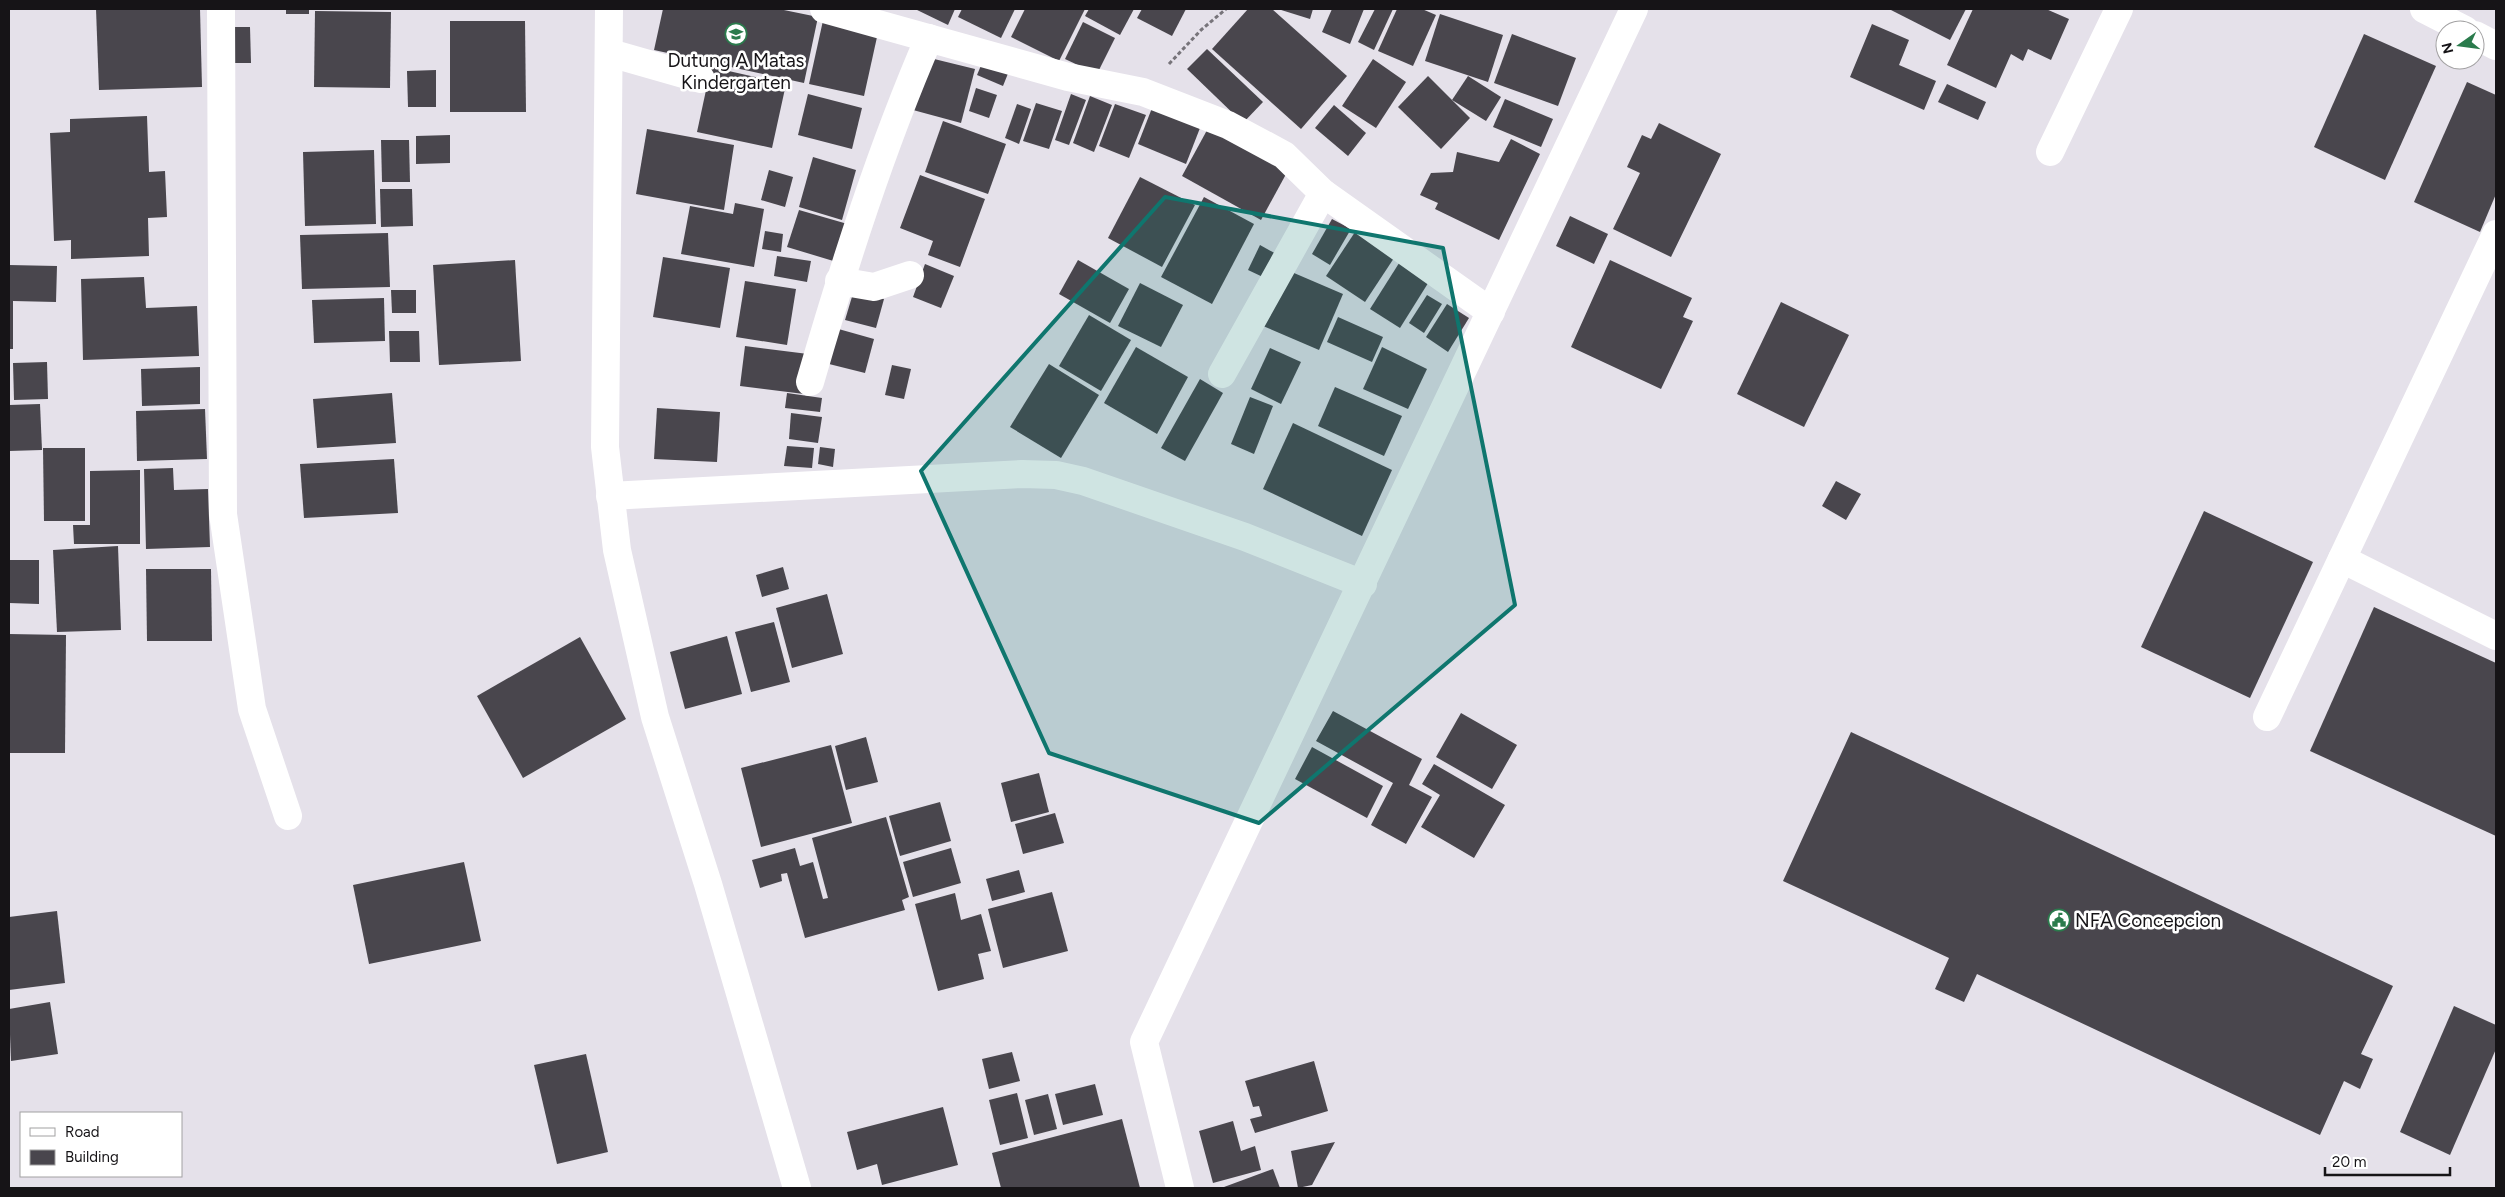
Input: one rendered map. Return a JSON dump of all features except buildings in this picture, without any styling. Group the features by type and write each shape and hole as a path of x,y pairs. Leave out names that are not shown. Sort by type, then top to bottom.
{"street":[{"path":"222,9 224,514 252,709 288,816"},
{"path":"609,9 605,447 617,550 655,717 708,884 796,1188"},
{"path":"824,9 1068,76 1143,92 1228,125 1284,155 1323,193 1491,312"},
{"path":"1180,1188 1144,1042 1363,584 1634,9"},
{"path":"2050,152 2118,9"},
{"path":"2424,9 2445,20"},
{"path":"810,382 839,281 899,108 929,38"},
{"path":"610,53 701,79"},
{"path":"1222,374 1323,193"},
{"path":"2267,717 2496,234"},
{"path":"839,281 874,287 910,275"},
{"path":"610,496 1022,474 1056,475 1083,481 1245,537 1363,584"},
{"path":"2342,559 2496,636"}],"path":[{"path":"1143,92 1201,30 1226,9"}],"highlighted area":[{"path":"1165,197 1443,248 1515,605 1259,823 1049,753 921,471"}],"place":[{"name":"Dutung A Matas Kindergarten","path":"736,34"},
{"name":"NFA Concepcion","path":"2059,920"}]}
